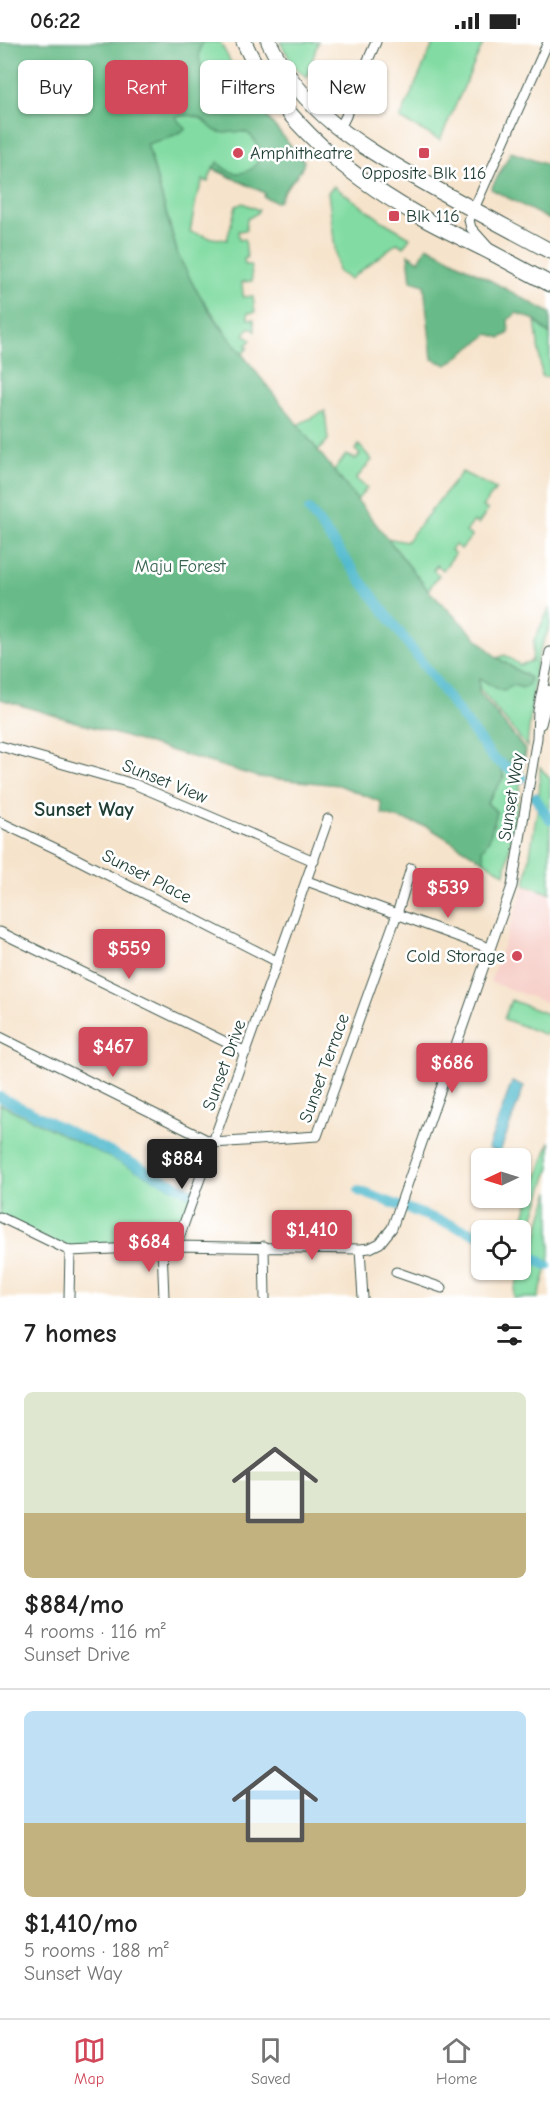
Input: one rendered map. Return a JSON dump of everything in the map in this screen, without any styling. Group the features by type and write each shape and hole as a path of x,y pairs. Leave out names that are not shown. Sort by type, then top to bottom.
{"main road":[{"path":"244,42 272,91 309,134 346,168 380,193 417,215 550,284"},
{"path":"269,42 302,93 339,130 372,153 550,251"}],"street":[{"path":"368,60 376,42"},
{"path":"494,254 471,228 469,220 548,42"},
{"path":"302,93 308,95"},
{"path":"339,130 347,114"},
{"name":"Sunset Way","path":"537,738 538,711 550,652"},
{"name":"Sunset Way","path":"176,1246 370,1248 380,1243 392,1228 515,872 537,738 550,690"},
{"name":"Sunset View","path":"0,746 134,784 314,861"},
{"name":"Sunset Drive","path":"176,1246 328,819"},
{"name":"Sunset Place","path":"0,822 278,962"},
{"path":"397,914 411,868"},
{"path":"307,881 489,948"},
{"name":"Sunset Terrace","path":"213,1143 317,1136 397,914"},
{"path":"0,932 246,1052"},
{"path":"0,1037 213,1143"},
{"path":"0,1217 70,1251 176,1246"},
{"path":"264,1246 265,1298"},
{"path":"162,1247 164,1298"},
{"path":"360,1248 363,1298"},
{"path":"69,1298 70,1251"},
{"path":"396,1272 443,1286 438,1298"}],"shaded area":[{"path":"525,885 550,893 550,1004 490,982"}],"green space":[{"name":"Maju Forest","path":"0,42 203,42 200,51 200,114 265,114 304,161 300,171 276,202 264,197 265,193 213,168 218,162 232,172 240,173 253,167 259,154 253,138 243,132 221,133 199,117 175,117 186,129 168,138 147,144 178,255 216,321 428,590 497,658 530,678 528,686 523,688 513,685 504,691 479,679 479,692 526,751 522,760 514,758 501,767 504,777 487,803 497,812 489,840 482,850 485,862 428,827 382,814 381,802 339,785 258,777 0,699"},
{"path":"128,42 220,42 230,60 200,60 200,114 266,114 304,161 300,171 285,189 279,201 264,197 265,193 213,169 208,182 203,180 196,200 190,232 206,237 227,240 236,206 243,203 259,210 247,219 246,230 238,231 239,240 245,239 247,258 244,259 245,265 251,265 252,281 242,282 243,297 253,296 255,312 248,313 248,319 254,319 255,331 250,327 244,334 251,340 246,345 248,348 241,355 183,267 147,143 168,138 186,129 172,114 188,114 188,60 139,60"},
{"path":"280,42 318,42 312,60 308,60 307,78 296,68 296,60 290,60"},
{"path":"434,42 484,42 440,140 400,119"},
{"path":"511,152 550,166 550,220 491,189"},
{"path":"334,186 384,222 410,237 404,247 397,243 350,279 338,272 328,192"},
{"path":"427,246 550,313 550,335 535,320 517,313 508,320 509,333 501,338 489,334 447,365 432,359 424,285 411,281 408,254 419,261"},
{"path":"535,320 550,335 550,376 542,377"},
{"path":"325,411 328,440 318,451 297,425"},
{"path":"359,445 372,460 356,479 367,488 357,500 333,471 346,455 356,459 360,454 355,450"},
{"path":"462,472 496,489 483,507 488,510 478,524 474,521 466,532 472,536 461,549 455,545 451,550 455,554 443,570 437,565 433,570 439,575 428,590 387,538 406,542"},
{"path":"550,607 550,625 536,664 527,747 479,688 479,679 493,684 498,690 513,685 523,688 530,678 497,658 505,655 520,665 532,661 534,640"},
{"path":"526,751 505,874 485,862 481,850 489,839 497,812 487,803 501,768 514,758 522,760"},
{"path":"540,767 550,779 550,817 539,801"},
{"path":"538,805 550,823 550,893 525,885"},
{"path":"511,1000 550,1015 546,1035 504,1019"},
{"path":"0,1104 193,1198 176,1246 70,1251 0,1217"},
{"path":"550,1141 550,1167 531,1232 531,1220 522,1220 527,1208 531,1208 531,1196"},
{"path":"550,1191 550,1256 548,1265 533,1256"},
{"path":"531,1260 547,1268 538,1298 514,1298 518,1280 531,1280"}],"water":[{"path":"512,1082 524,1086 501,1148 488,1148"}],"waterway":[{"path":"309,510 492,757 522,778"},
{"path":"535,797 550,820"},
{"path":"0,1097 190,1192"},
{"path":"359,1191 471,1232"},
{"path":"533,1257 547,1266"}],"place":[{"name":"Amphitheatre","path":"238,153"},
{"name":"Opposite Blk 116","path":"424,153"},
{"name":"Blk 116","path":"394,216"},
{"name":"Cold Storage","path":"517,956"}],"district":[{"name":"Sunset Way","path":"84,809"}]}
